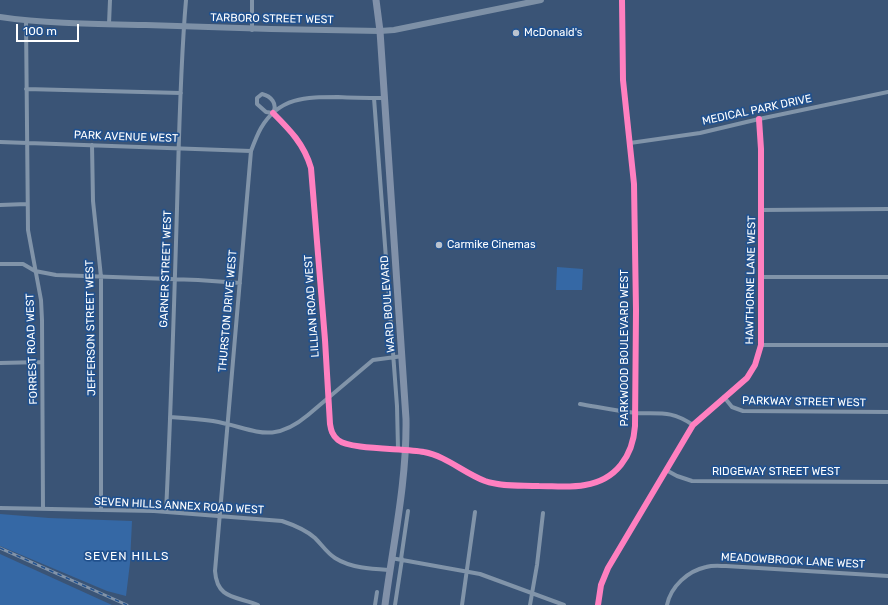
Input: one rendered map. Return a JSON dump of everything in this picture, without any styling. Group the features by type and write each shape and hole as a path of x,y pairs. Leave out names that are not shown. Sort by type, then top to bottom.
{"main road":[{"name":"WARD BOULEVARD","path":"376,0 380,32 406,413 406,450 384,605"},
{"name":"TARBORO STREET WEST","path":"0,17 26,20 252,30 380,32 541,0"}],"street":[{"path":"109,24 110,0"},
{"name":"GARNER STREET WEST","path":"166,512 175,279 178,148 186,0"},
{"path":"252,0 252,30"},
{"name":"PARKWOOD BOULEVARD WEST","path":"406,450 432,454 480,479 490,482 516,485 583,486 592,484 607,477 625,460 630,451 634,439 635,412 635,222 634,184 623,80 622,0"},
{"name":"FORREST ROAD WEST","path":"26,20 28,235 41,300 43,509"},
{"path":"26,89 181,93"},
{"name":"MEDICAL PARK DRIVE","path":"630,143 700,133 888,92"},
{"path":"265,94 274,102 276,106 274,112 266,112 258,106 256,102 259,95 265,94"},
{"name":"THURSTON DRIVE WEST","path":"258,605 232,598 227,595 216,582 215,571 251,151 261,128 274,112 290,102 307,98 384,98"},
{"path":"374,98 394,357 398,449"},
{"name":"LILLIAN ROAD WEST","path":"274,112 299,141 307,154 311,168 325,340 330,424 332,432 339,441 352,445 406,450"},
{"name":"HAWTHORNE LANE WEST","path":"598,605 601,585 608,568 693,425 747,378 755,365 761,345 762,210 759,119"},
{"name":"PARK AVENUE WEST","path":"0,142 251,151"},
{"name":"JEFFERSON STREET WEST","path":"92,145 92,201 101,277 101,510"},
{"path":"0,205 27,204"},
{"path":"762,210 888,209"},
{"path":"0,264 23,264 35,270 56,275 240,283"},
{"path":"762,277 888,277"},
{"path":"761,345 888,345"},
{"path":"170,417 213,421 258,432 273,433 286,430 298,424 373,360 403,356"},
{"path":"0,363 42,362"},
{"name":"PARKWAY STREET WEST","path":"724,397 732,407 743,411 888,412"},
{"path":"580,404 635,412 672,414 682,417 693,425"},
{"name":"RIDGEWAY STREET WEST","path":"666,470 677,476 692,481 888,482"},
{"name":"SEVEN HILLS ANNEX ROAD WEST","path":"0,508 166,512 260,518 282,521 292,524 310,534 330,554 342,562 354,566 390,570"},
{"path":"396,605 408,511"},
{"path":"462,605 475,512"},
{"path":"530,605 543,513"},
{"path":"391,558 480,574 564,605"},
{"name":"MEADOWBROOK LANE WEST","path":"667,605 672,590 684,578 707,566 888,576"},
{"path":"375,605 377,592"}],"shaded area":[{"path":"557,267 583,269 582,290 556,290"},
{"path":"0,514 49,518 132,521 130,563 126,596 107,591 0,546"},
{"path":"0,554 112,605 0,605"}],"railway":[{"path":"0,548 127,605"}],"cycle path":[{"path":"273,113 291,132 300,145 311,168 325,340 330,424 332,432 336,438 344,443 354,446 415,451 432,454 477,478 491,483 568,487 596,482 606,478 621,465 631,447 635,426 636,310 634,184 623,80 622,0"},
{"path":"598,605 601,585 608,568 693,425 747,378 755,365 761,345 761,149 759,119"}],"place":[{"name":"McDonald's","path":"516,33"},
{"name":"Carmike Cinemas","path":"439,245"}],"district":[{"name":"SEVEN HILLS","path":"127,557"}]}
